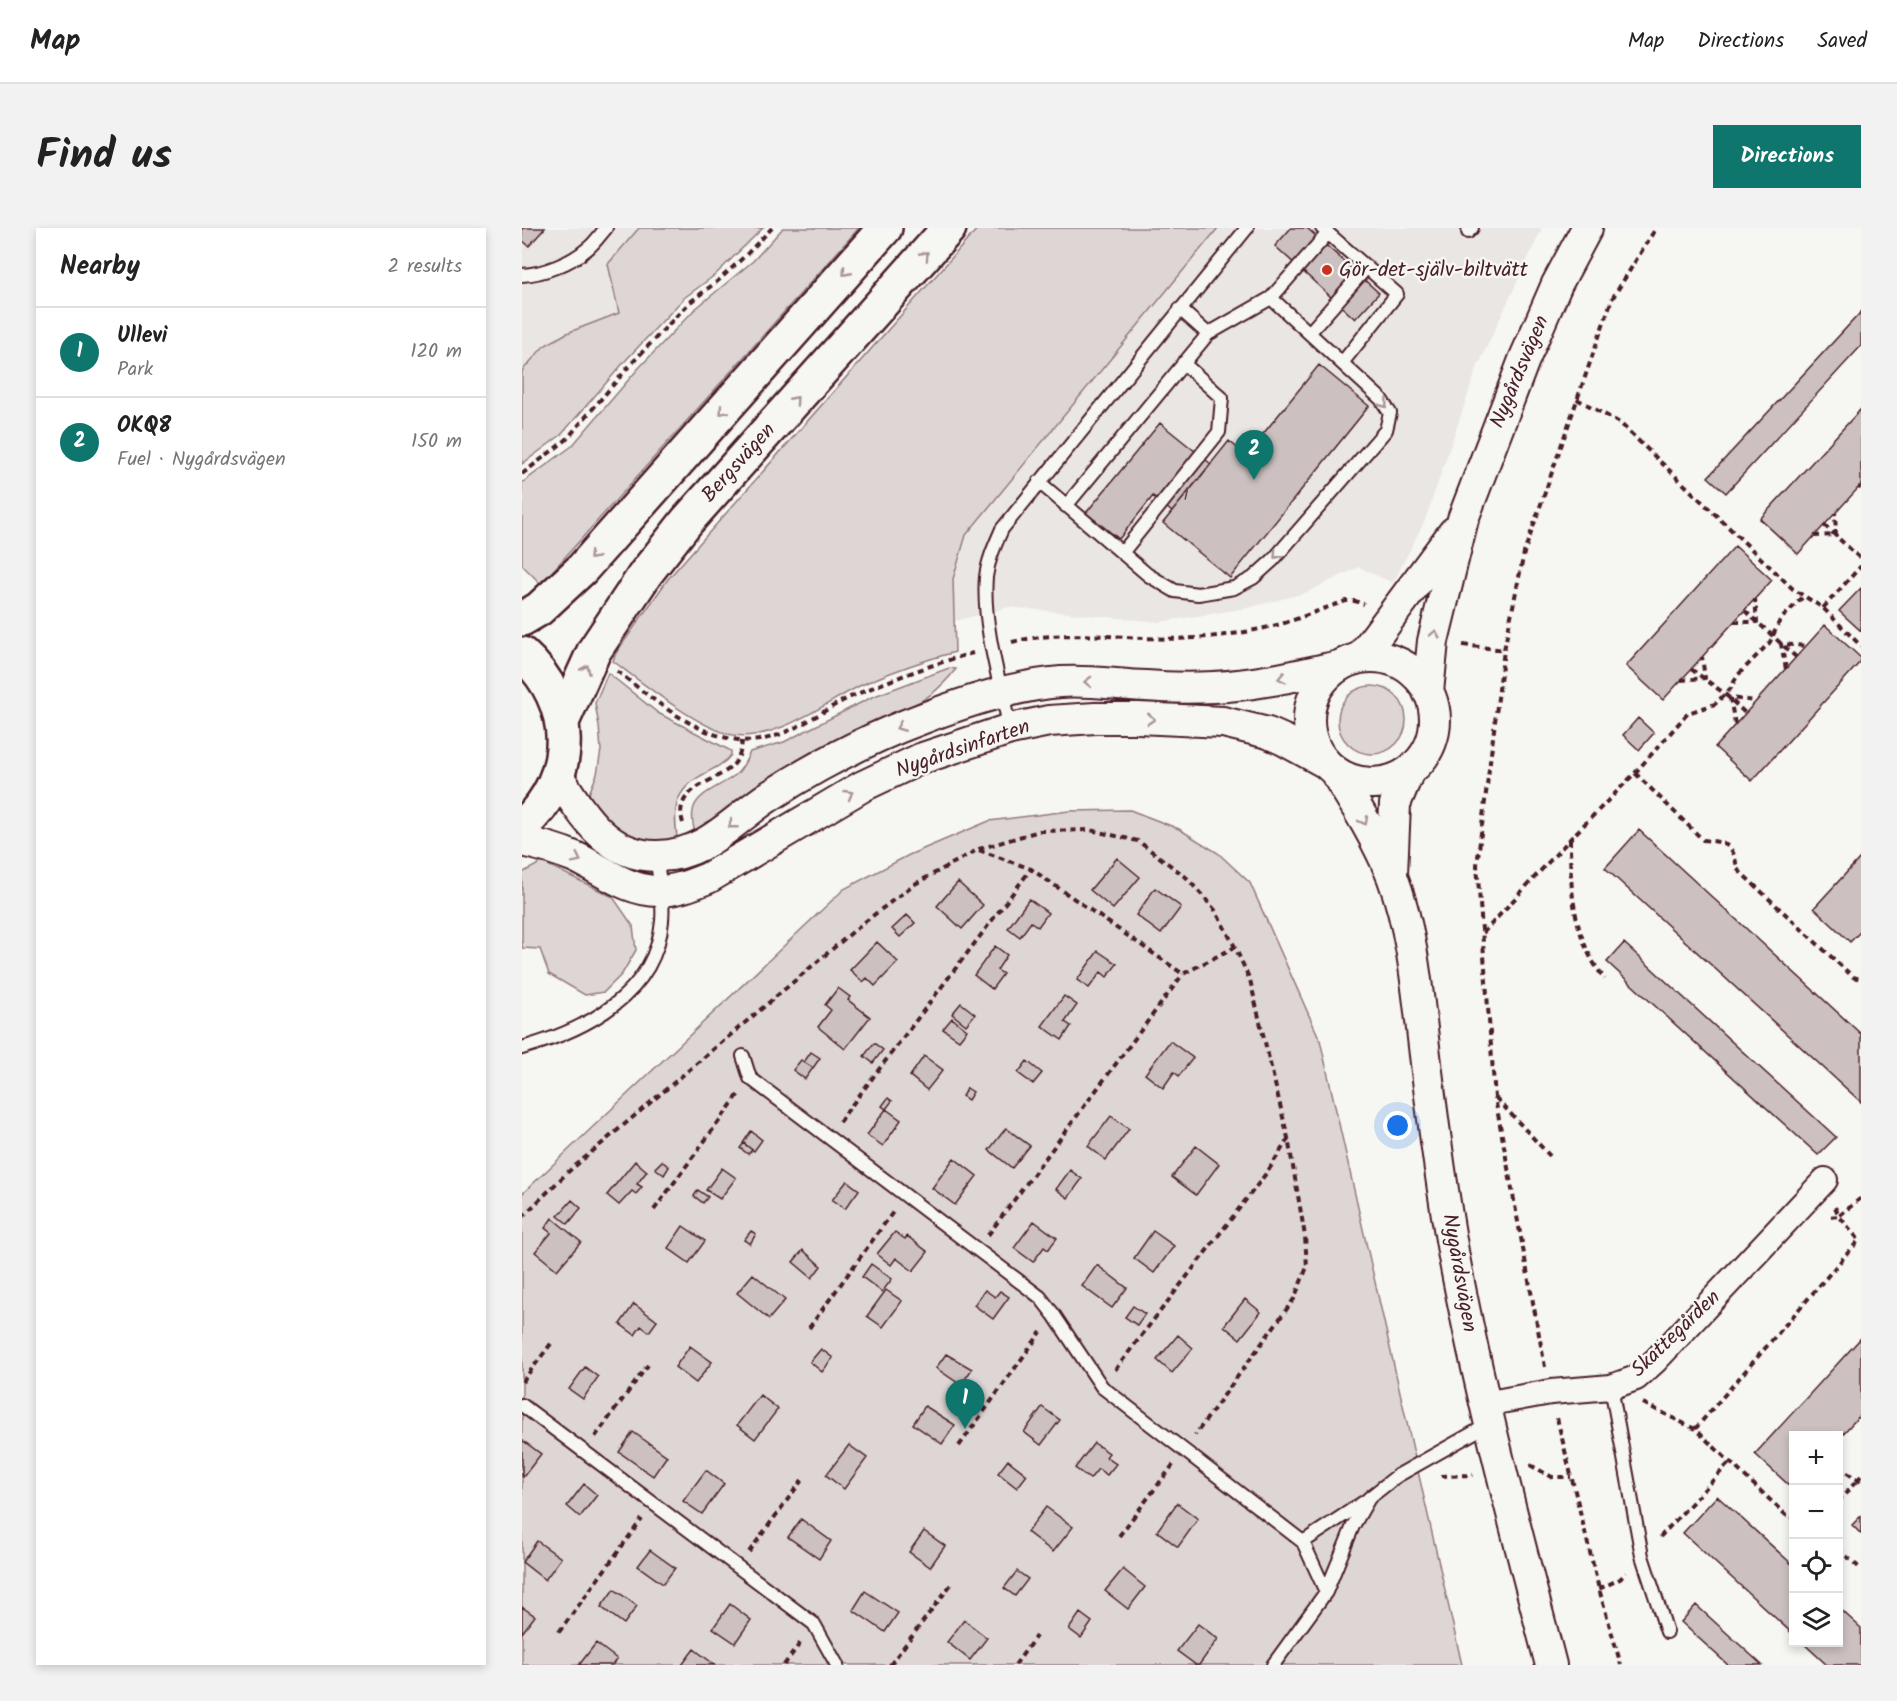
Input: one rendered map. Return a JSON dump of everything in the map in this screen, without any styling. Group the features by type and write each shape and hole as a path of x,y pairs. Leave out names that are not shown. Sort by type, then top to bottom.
{"main road":[{"path":"522,619 539,609 582,569 885,228"},
{"name":"Bergsvägen","path":"562,722 594,651 610,624 653,564 687,521 949,228"},
{"path":"522,654 549,685 562,722 562,759 558,776 542,806 522,826"}],"street":[{"name":"Nygårdsvägen","path":"1428,692 1433,641 1463,519 1524,360 1557,284 1587,228"},
{"name":"Nygårdsvägen","path":"1350,662 1463,519"},
{"path":"1387,659 1400,664 1411,671 1428,692 1434,713 1433,735 1424,755 1409,771 1388,781 1366,783 1344,776 1330,767 1312,739 1309,725 1313,698 1329,675 1350,662 1387,659"},
{"name":"Nygårdsinfarten","path":"558,776 591,825 604,838 637,854 656,857 675,855 716,838 766,798 881,735 939,712 1002,693 1060,682 1092,682 1148,687 1215,687 1261,682 1350,662"},
{"name":"Nygårdsinfarten","path":"522,841 576,858 637,888 660,891 684,887 708,878 863,786 920,759 1010,729 1049,721 1095,718 1223,722 1268,733 1330,767"},
{"name":"Nygårdsvägen","path":"1330,767 1362,816 1392,877 1407,931 1454,1255 1486,1414 1551,1665"},
{"name":"Nygårdsvägen","path":"1392,877 1395,804 1409,771"},
{"name":"Skattegården","path":"1486,1414 1551,1392 1611,1387 1636,1378 1655,1361 1825,1180"}],"lane":[{"path":"522,275 531,275 561,264 587,249 606,228"},
{"path":"1010,729 985,601 986,576 992,552 1002,529 1247,228"},
{"path":"1066,506 1208,334 1271,298 1325,230 1397,294 1342,363"},
{"path":"1310,332 1368,267"},
{"path":"1039,482 1148,575 1175,591 1198,594 1234,588 1253,579 1274,560 1386,430 1390,413 1382,399 1271,298"},
{"path":"1180,309 1208,334"},
{"path":"1122,553 1219,432 1222,398 1183,363"},
{"path":"522,1048 544,1042 591,1020 612,1007 634,987 649,967 658,944 663,919 656,857"},
{"path":"743,1056 750,1078 1040,1297 1102,1387 1303,1542 1326,1592"},
{"path":"1611,1387 1642,1556 1667,1632"},
{"path":"522,1405 814,1624 837,1665"},
{"path":"1303,1542 1486,1414"},
{"path":"1273,1665 1326,1592 1353,1526 1369,1498"}],"path":[{"path":"522,474 566,440 631,364 689,303 726,274 772,228"},
{"path":"1621,1665 1599,1589 1538,1341 1495,1098 1477,865 1504,650 1524,553 1612,299 1656,228"},
{"path":"1577,399 1620,423 1793,589 1823,608 1861,646"},
{"path":"1835,513 1836,535"},
{"path":"1824,525 1861,559"},
{"path":"1814,536 1836,535"},
{"path":"1823,608 1861,566"},
{"path":"1482,933 1635,773 1688,713 1715,704 1731,688 1737,676 1770,642 1780,620 1804,596"},
{"path":"1755,599 1757,622"},
{"path":"1745,611 1796,657"},
{"path":"1734,622 1757,622"},
{"path":"1781,644 1806,646"},
{"path":"1781,644 1786,669"},
{"path":"1702,657 1705,678"},
{"path":"1691,669 1730,698 1745,713"},
{"path":"1681,680 1705,678"},
{"path":"1730,698 1756,701"},
{"path":"1730,698 1735,724"},
{"path":"1635,773 1703,840 1722,841 1732,849 1736,857 1737,869 1853,977 1861,979"},
{"path":"522,1217 568,1172 862,924 913,885 979,849 1039,831 1090,830 1138,841 1186,877 1215,910 1250,980 1288,1138 1305,1236 1306,1267 1294,1299 1119,1536"},
{"path":"1570,839 1570,875 1575,915 1592,962 1605,979"},
{"path":"979,849 1031,869 1183,974"},
{"path":"828,1137 1031,869"},
{"path":"977,1250 1183,974 1235,946"},
{"path":"654,1210 750,1078"},
{"path":"1495,1098 1550,1156"},
{"path":"1102,1387 1268,1171 1288,1138"},
{"path":"809,1328 905,1195"},
{"path":"1695,1429 1860,1241 1839,1216"},
{"path":"959,1446 1054,1315"},
{"path":"522,1382 553,1341"},
{"path":"584,1452 648,1365"},
{"path":"1611,1387 1695,1429 1789,1516"},
{"path":"1599,1589 1620,1579 1730,1462"},
{"path":"1433,1479 1444,1475 1473,1474 1522,1463 1533,1466 1552,1477 1571,1477"},
{"path":"1843,1469 1860,1479 1843,1498"},
{"path":"738,1567 801,1480"},
{"path":"559,1632 653,1504"},
{"path":"1843,1553 1861,1569"},
{"path":"890,1665 952,1583"},
{"path":"1015,1665 1036,1636"}],"shaded area":[{"path":"522,228 639,228 608,264 620,313 567,333 544,345 522,371"},
{"path":"639,228 763,228 715,275 684,298 561,435 522,464 522,371 544,346 567,333 619,313 608,264"},
{"path":"783,228 859,228 541,584 522,565 522,483 572,446 637,370 694,310 753,261"},
{"path":"978,228 1218,228 966,535 953,579 955,652 868,682 803,718 768,732 733,735 704,724 613,661 616,653 668,579"},
{"path":"1218,228 1542,228 1477,368 1425,520 1393,583 1359,567 1305,593 1247,608 1159,622 1009,607 955,621 953,579 966,535"},
{"path":"949,668 956,669 937,690 923,700 897,713 696,836 693,823 695,804 707,793 737,774 750,752 784,742 872,697"},
{"path":"608,673 658,713 731,751 731,755 725,761 693,781 680,795 675,822 678,844 646,842 628,837 608,822 588,796 597,774 601,750 595,703"},
{"path":"1365,686 1379,686 1391,691 1401,701 1406,720 1401,739 1391,749 1379,754 1365,754 1353,749 1343,739 1338,727 1338,713 1343,701 1353,691"},
{"path":"1130,810 1179,829 1218,853 1250,883 1320,1040 1462,1665 522,1665 522,1194 844,889 909,855 989,821 1069,811"},
{"path":"542,862 613,897 633,926 636,950 622,974 604,992 585,995 549,974 540,949 522,948 522,873"}],"building":[{"path":"522,228 545,228 529,246 522,240"},
{"name":"Gör-det-själv-biltvätt","path":"1291,228 1307,228 1379,293 1355,319 1275,246"},
{"path":"1861,312 1861,346 1726,493 1708,477"},
{"path":"1319,365 1369,406 1230,578 1163,523 1229,441 1246,455"},
{"path":"1861,409 1861,485 1798,554 1760,519"},
{"path":"1160,423 1211,464 1172,512 1153,496 1119,539 1086,513"},
{"path":"1735,546 1772,580 1663,700 1626,666"},
{"path":"1861,588 1861,631 1839,611"},
{"path":"1825,625 1861,658 1861,661 1752,781 1715,747"},
{"path":"1638,718 1654,733 1639,750 1623,735"},
{"path":"1639,830 1861,1034 1861,1102 1605,868"},
{"path":"1861,857 1861,931 1850,942 1814,908"},
{"path":"1117,858 1140,877 1113,909 1090,890"},
{"path":"958,882 983,905 962,929 937,906"},
{"path":"1155,888 1181,907 1161,934 1136,915"},
{"path":"1029,899 1048,913 1038,927 1031,922 1020,937 1008,928"},
{"path":"907,915 915,923 900,937 892,929"},
{"path":"877,942 898,962 875,986 867,978 863,982 850,970"},
{"path":"1624,943 1836,1137 1818,1155 1607,962"},
{"path":"995,946 1007,955 997,970 1003,974 992,989 974,975"},
{"path":"1098,951 1117,964 1107,977 1101,972 1089,988 1077,980"},
{"path":"838,988 850,997 848,1000 870,1017 845,1049 818,1027 831,1010 825,1005"},
{"path":"1064,996 1077,1005 1065,1022 1071,1026 1062,1040 1042,1026"},
{"path":"961,1003 975,1014 966,1025 952,1014"},
{"path":"952,1018 967,1030 959,1040 943,1029"},
{"path":"1170,1041 1193,1058 1179,1076 1174,1072 1163,1088 1145,1074"},
{"path":"874,1043 883,1050 873,1063 864,1056"},
{"path":"811,1052 820,1058 813,1068 804,1062"},
{"path":"924,1056 943,1070 927,1090 910,1076"},
{"path":"801,1060 813,1068 805,1079 793,1070"},
{"path":"1027,1061 1042,1073 1033,1084 1018,1073"},
{"path":"967,1088 973,1092 968,1100 962,1096"},
{"path":"888,1098 892,1101 886,1109 882,1106"},
{"path":"886,1109 901,1120 883,1146 867,1135"},
{"path":"1111,1116 1129,1129 1106,1160 1088,1146"},
{"path":"1006,1128 1030,1146 1012,1168 989,1150"},
{"path":"751,1131 762,1140 754,1151 743,1143"},
{"path":"744,1143 752,1150 748,1154 740,1148"},
{"path":"1196,1146 1219,1164 1196,1195 1172,1177"},
{"path":"954,1158 977,1176 955,1205 932,1188"},
{"path":"635,1161 647,1171 637,1184 642,1187 636,1194 632,1191 619,1205 607,1195"},
{"path":"662,1161 669,1167 664,1175 655,1168"},
{"path":"722,1168 736,1178 720,1199 706,1190"},
{"path":"1070,1170 1082,1179 1068,1198 1056,1189"},
{"path":"847,1181 859,1190 845,1209 832,1200"},
{"path":"698,1190 708,1197 703,1203 694,1196"},
{"path":"572,1200 581,1208 568,1224 558,1216"},
{"path":"552,1218 581,1242 557,1270 535,1252 551,1233 545,1228"},
{"path":"1034,1221 1057,1238 1048,1250 1044,1247 1033,1262 1014,1248"},
{"path":"683,1226 705,1241 689,1263 668,1248"},
{"path":"751,1231 756,1234 750,1244 744,1240"},
{"path":"1153,1231 1174,1246 1154,1273 1134,1258"},
{"path":"895,1232 905,1239 907,1236 928,1252 913,1271 896,1258 891,1265 877,1254"},
{"path":"803,1250 821,1266 812,1278 793,1262"},
{"path":"871,1264 892,1279 882,1292 862,1277"},
{"path":"1097,1265 1127,1288 1112,1308 1082,1286"},
{"path":"753,1274 785,1300 769,1319 737,1293"},
{"path":"886,1290 902,1301 883,1327 867,1316"},
{"path":"985,1290 995,1297 1000,1291 1009,1297 993,1319 974,1305"},
{"path":"1245,1299 1261,1312 1240,1339 1224,1326"},
{"path":"634,1304 657,1321 649,1332 641,1326 635,1335 620,1324"},
{"path":"1133,1306 1145,1314 1137,1325 1125,1317"},
{"path":"1178,1335 1193,1348 1172,1373 1157,1360"},
{"path":"1861,1338 1861,1414 1843,1434 1843,1431 1789,1431 1789,1485 1755,1454"},
{"path":"690,1346 712,1362 696,1383 675,1367"},
{"path":"821,1349 833,1358 822,1372 810,1362"},
{"path":"946,1354 972,1369 961,1385 936,1368"},
{"path":"585,1367 598,1377 583,1399 569,1389"},
{"path":"760,1395 778,1409 755,1439 737,1425"},
{"path":"925,1406 955,1425 942,1444 913,1424"},
{"path":"1042,1407 1060,1420 1041,1445 1024,1432"},
{"path":"633,1432 667,1456 653,1476 619,1452"},
{"path":"522,1440 541,1454 523,1477 522,1476"},
{"path":"1094,1443 1109,1453 1106,1457 1116,1464 1107,1475 1098,1469 1090,1479 1075,1468"},
{"path":"849,1445 867,1458 844,1489 826,1475"},
{"path":"1008,1460 1027,1475 1017,1488 998,1473"},
{"path":"706,1470 724,1484 702,1514 683,1501"},
{"path":"584,1484 597,1495 580,1517 567,1506"},
{"path":"1717,1496 1789,1561 1789,1630 1683,1533"},
{"path":"1177,1503 1198,1519 1178,1547 1157,1531"},
{"path":"1046,1507 1073,1527 1053,1552 1027,1532"},
{"path":"1861,1516 1861,1534 1852,1525"},
{"path":"801,1519 831,1541 819,1559 788,1537"},
{"path":"924,1531 945,1546 930,1567 909,1552"},
{"path":"537,1541 561,1558 545,1580 522,1562"},
{"path":"650,1550 675,1568 663,1584 638,1566"},
{"path":"1123,1569 1145,1587 1128,1609 1105,1591"},
{"path":"1017,1571 1028,1579 1015,1596 1004,1588"},
{"path":"614,1589 637,1606 624,1624 601,1607"},
{"path":"865,1591 898,1613 885,1632 853,1610"},
{"path":"730,1604 751,1620 735,1643 713,1628"},
{"path":"1696,1605 1762,1665 1728,1665 1681,1622"},
{"path":"522,1607 535,1616 522,1633"},
{"path":"1843,1612 1861,1628 1861,1665 1827,1665 1807,1647 1843,1647"},
{"path":"1080,1613 1092,1622 1081,1638 1069,1629"},
{"path":"964,1620 987,1638 970,1660 947,1642"},
{"path":"1198,1624 1218,1639 1199,1665 1196,1665 1177,1651"},
{"path":"596,1643 617,1659 612,1665 579,1665"},
{"path":"694,1649 715,1665 682,1665"}],"place":[{"name":"Gör-det-själv-biltvätt","path":"1327,270"},
{"name":"OKQ8","path":"1254,480"},
{"name":"Ullevi","path":"965,1429"}]}
